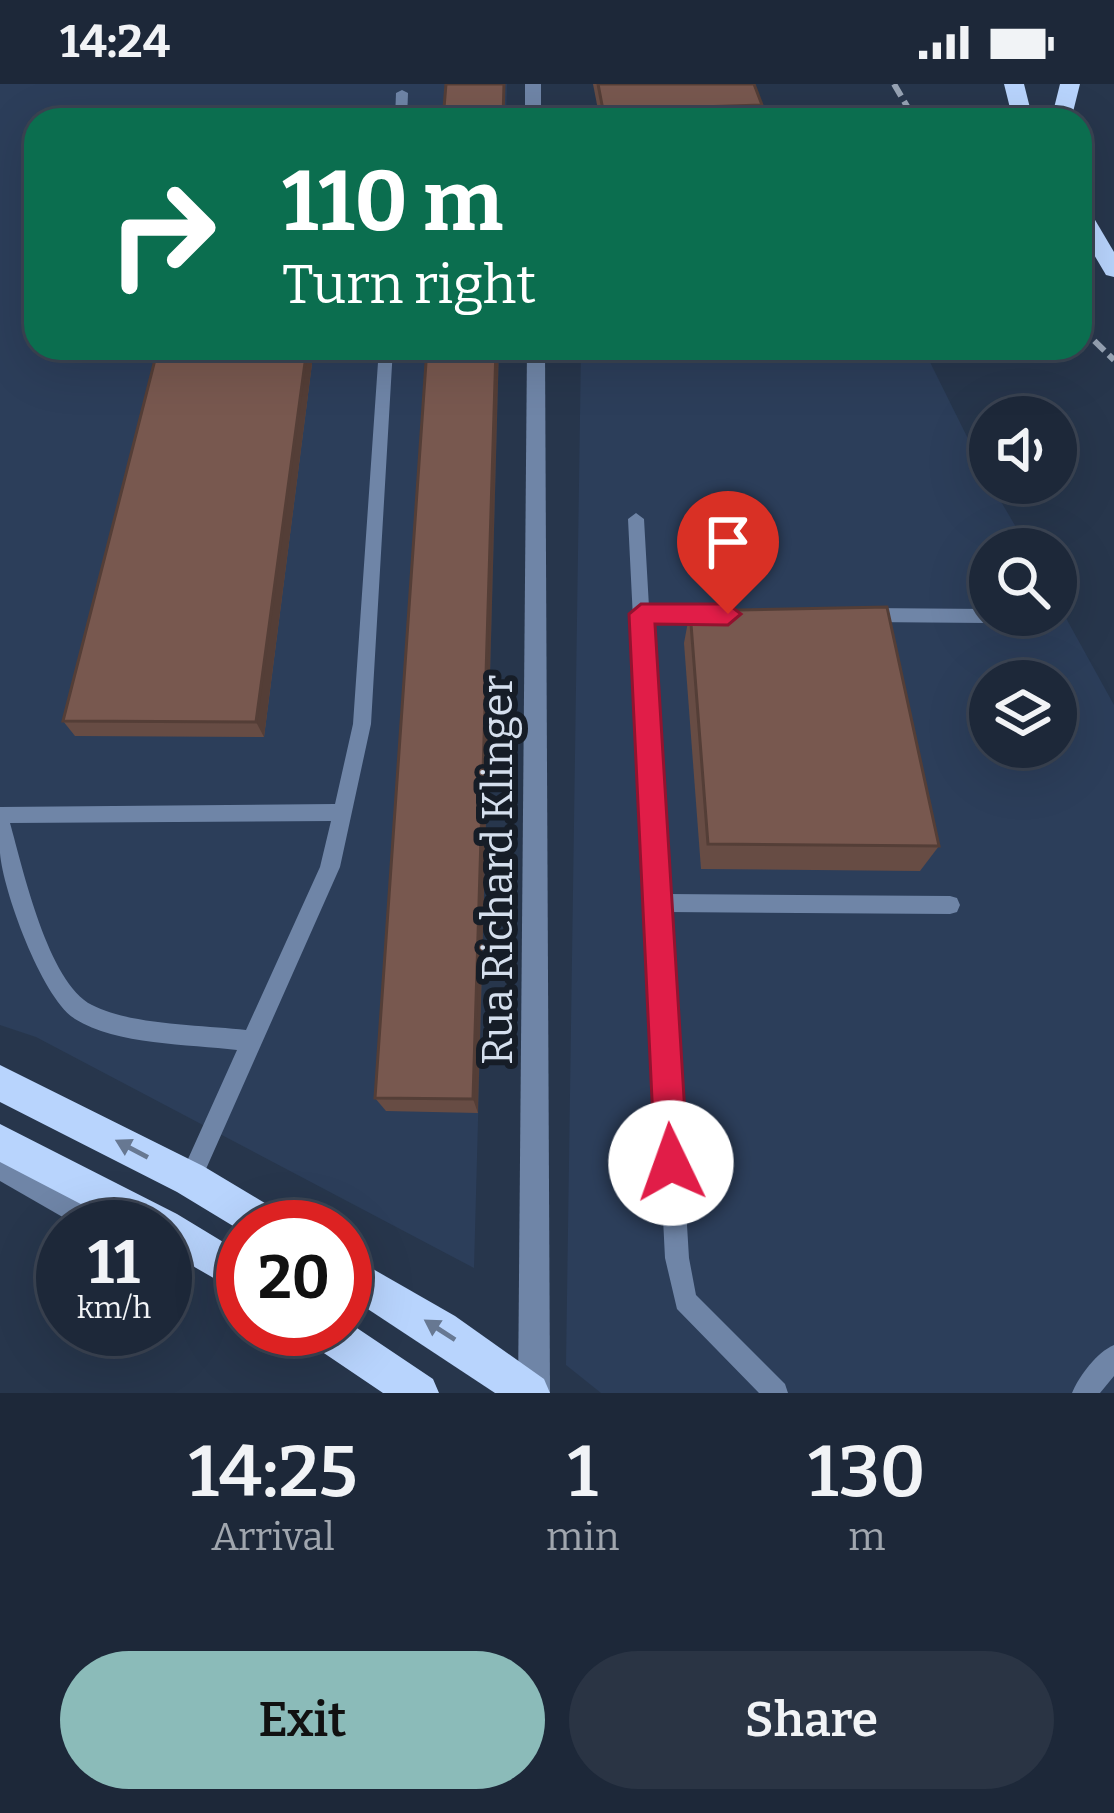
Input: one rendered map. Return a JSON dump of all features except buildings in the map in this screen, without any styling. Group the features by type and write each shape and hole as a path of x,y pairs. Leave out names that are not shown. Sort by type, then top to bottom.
{"main road":[{"path":"1092,233 1114,270"},
{"path":"1092,267 1114,294"},
{"path":"0,1082 225,1200"},
{"path":"0,1142 106,1200"},
{"path":"372,1288 532,1393"},
{"path":"364,1356 419,1393"}],"street":[{"name":"Rua Richard Klinger","path":"532,1393 536,360"}],"lane":[{"path":"401,108 402,93"},
{"path":"190,1179 330,867 362,724 385,360"},
{"path":"637,519 677,1258 685,1301 776,1393"},
{"path":"641,614 734,614"},
{"path":"849,615 969,616"},
{"path":"252,1041 99,1020 74,1008 48,968 0,819 342,812"},
{"path":"657,903 950,905"},
{"path":"0,1168 55,1200"},
{"path":"1084,1393 1114,1357"}],"shaded area":[{"path":"0,84 507,84 506,108 24,108 24,360 499,360 474,1268 372,1214 372,1200 345,1200 36,1037 0,1025"},
{"path":"581,360 929,360 969,441 969,504 1002,504 1017,528 969,528 969,636 1076,636 1114,705 1114,1393 601,1393 566,1365"}],"railway":[{"path":"894,84 908,108"},
{"path":"1092,339 1114,360"}],"route":[{"path":"671,1163 641,614 728,614"}]}
